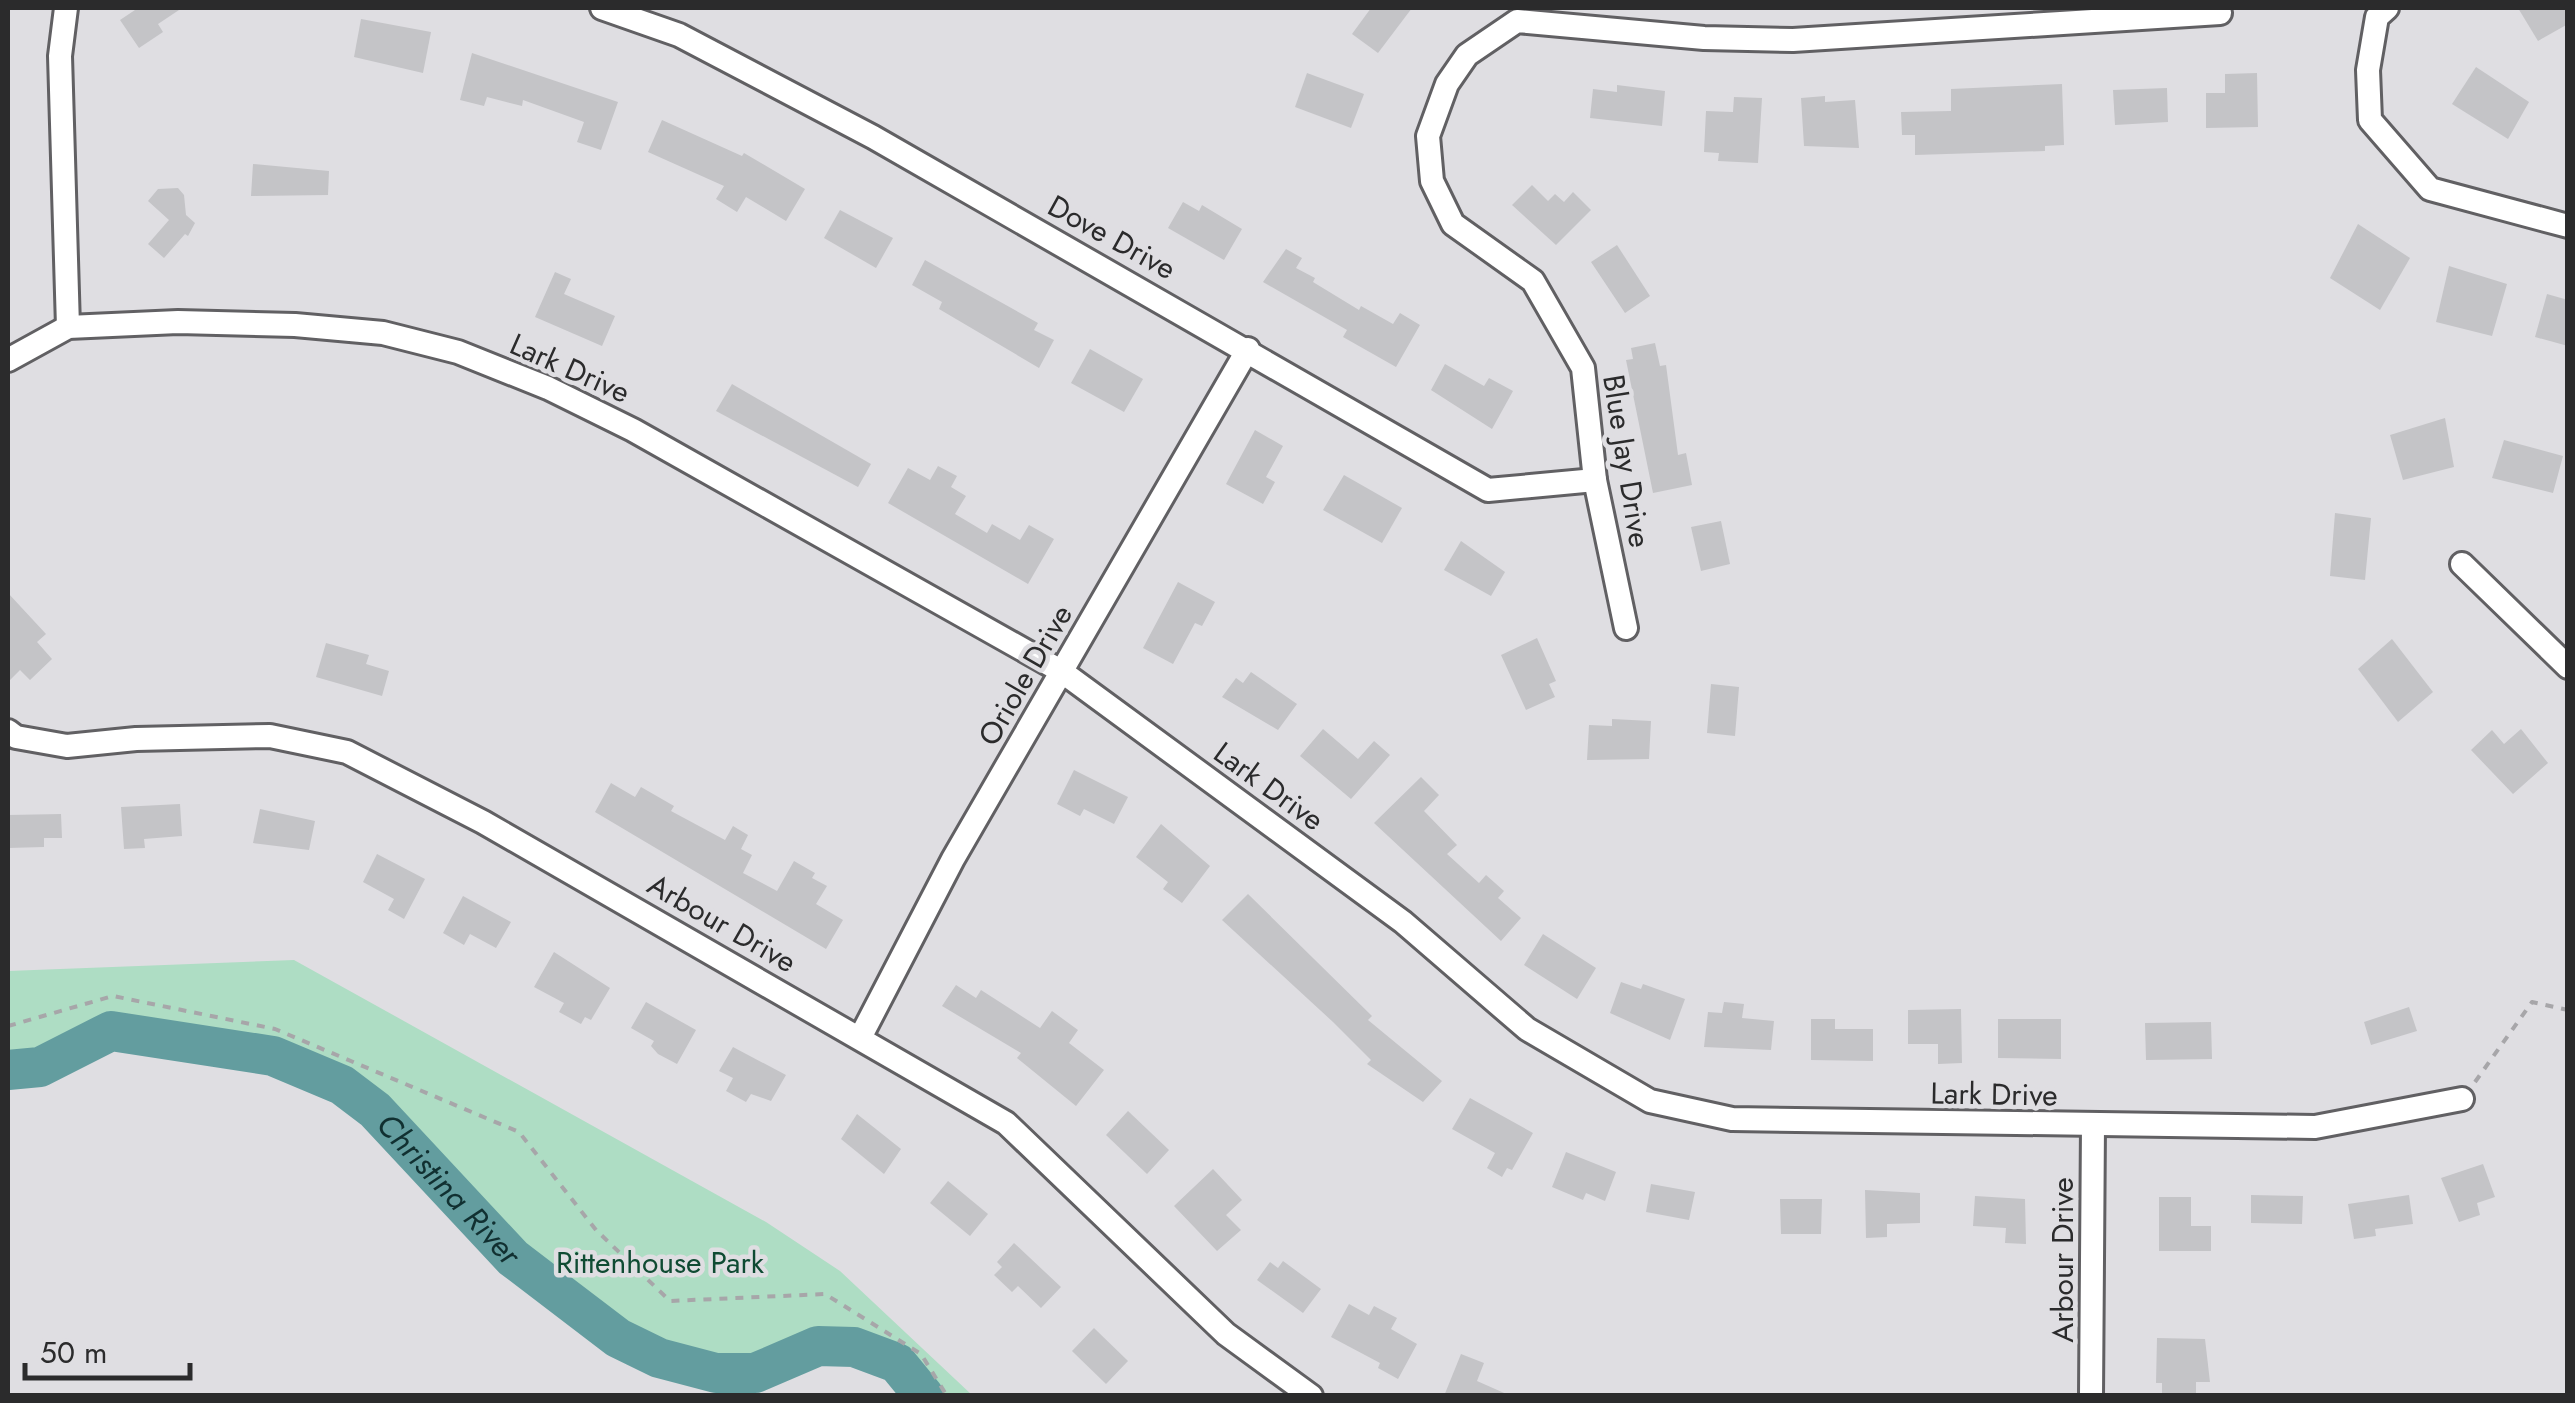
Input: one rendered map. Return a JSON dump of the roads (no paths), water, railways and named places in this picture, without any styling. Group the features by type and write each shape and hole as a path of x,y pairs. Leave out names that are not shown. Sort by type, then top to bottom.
{"street":[{"path":"8,360 68,327 60,56 66,8"},
{"name":"Dove Drive","path":"602,8 679,34 856,128 1248,349 1450,472 1488,490 1594,480"},
{"path":"2387,8 2377,18 2368,70 2370,120 2430,189 2568,226"},
{"name":"Blue Jay Drive","path":"1626,628 1594,480 1583,368 1533,281 1453,224 1432,181 1428,136 1446,84 1468,55 1517,22 1704,38 1793,40 2220,13"},
{"name":"Lark Drive","path":"68,327 178,322 295,325 382,333 458,352 548,388 634,430 1062,671 1403,922 1526,1029 1650,1101 1732,1119 2315,1127 2462,1100"},
{"name":"Oriole Drive","path":"861,1036 953,859 1248,349"},
{"path":"2462,564 2568,667"},
{"name":"Arbour Drive","path":"8,731 16,738 67,746 136,739 270,736 347,752 483,822 861,1036 1006,1123 1226,1334 1311,1396"},
{"name":"Arbour Drive","path":"2091,1396 2092,1125"}],"waterway":[{"name":"Christina River","path":"8,1070 40,1067 111,1031 273,1056 342,1085 375,1110 513,1258 618,1338 659,1358 716,1373 755,1373 818,1346 854,1347 897,1363 924,1396"}],"park label":[{"name":"Rittenhouse Park","path":"660,1262"}]}
